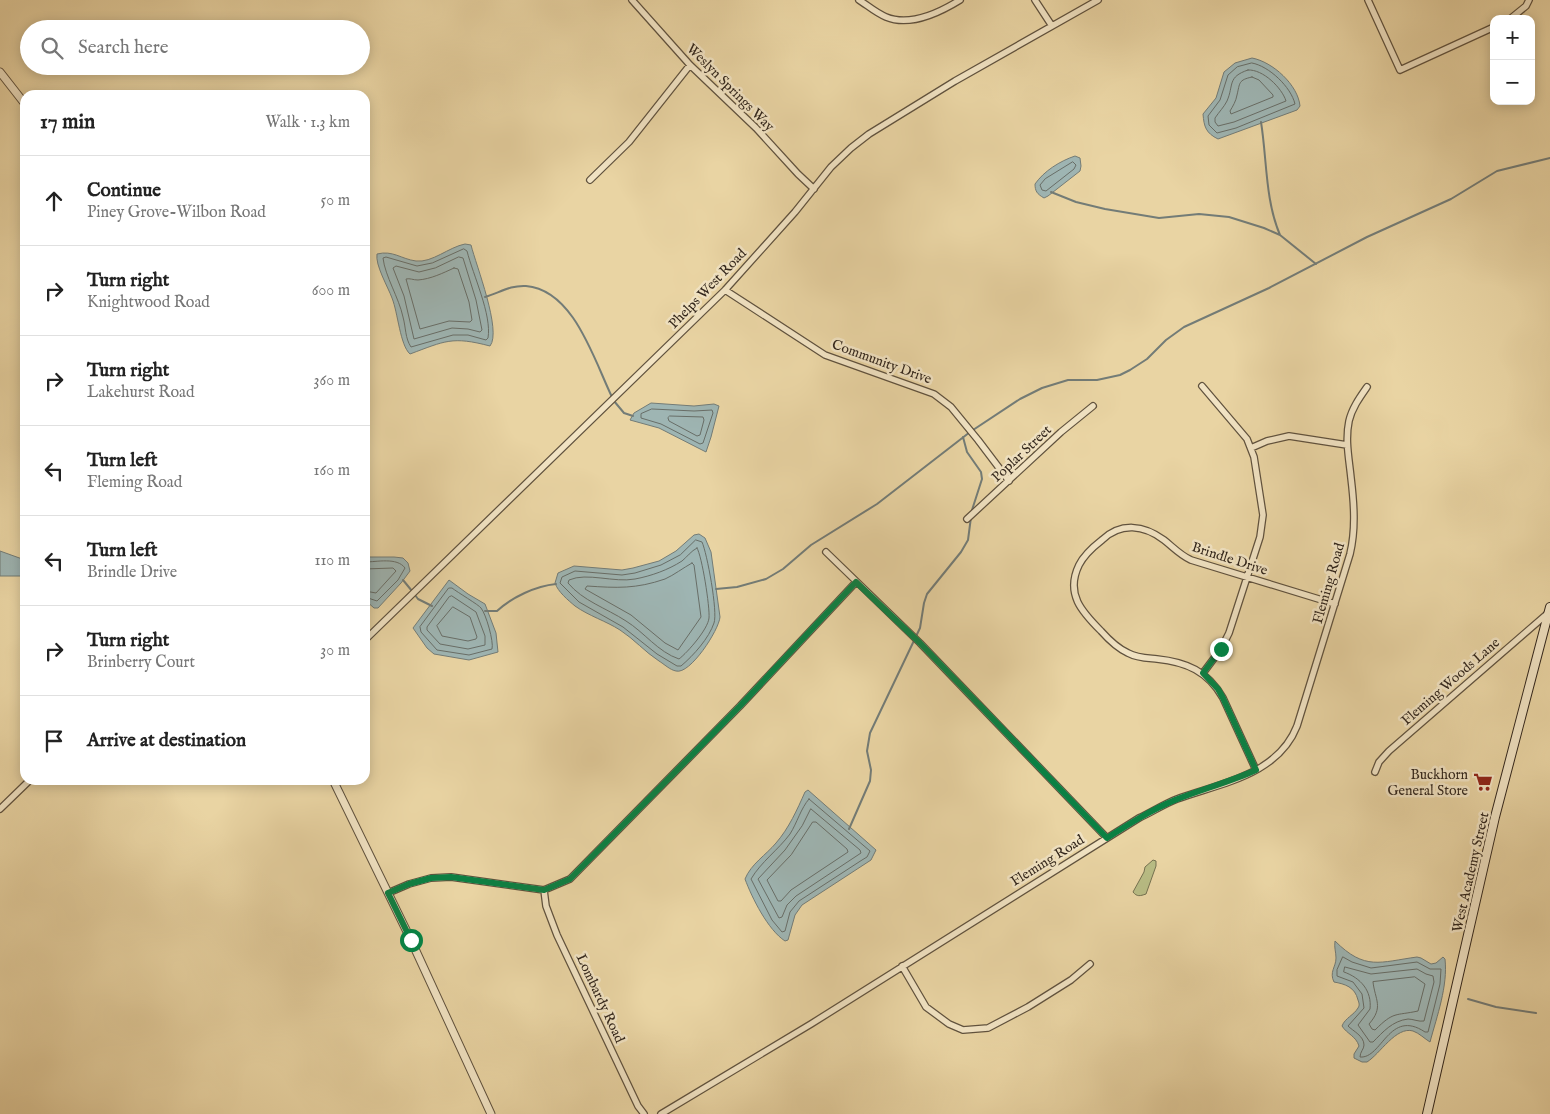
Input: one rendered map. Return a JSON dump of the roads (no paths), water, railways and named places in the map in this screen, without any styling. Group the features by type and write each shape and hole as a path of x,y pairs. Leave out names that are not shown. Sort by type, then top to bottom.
{"main road":[{"name":"West Academy Street","path":"1427,1114 1495,817 1549,610"}],"street":[{"name":"Weslyn Springs Way","path":"632,0 690,65 756,128 814,189"},
{"path":"859,0 886,17 904,21 919,18 951,6 960,0"},
{"path":"1034,0 1052,26"},
{"name":"Phelps West Road","path":"370,635 725,290 814,189 831,166 851,148 869,134 955,81 1098,0"},
{"path":"1368,0 1400,70 1490,28"},
{"path":"1515,15 1526,6 1529,0"},
{"path":"590,180 629,142 690,65"},
{"path":"0,72 20,98"},
{"name":"Community Drive","path":"725,290 825,355 934,394 951,406 1009,481"},
{"path":"1202,386 1242,431 1251,448 1263,515 1260,537 1226,641 1203,673"},
{"name":"Fleming Road","path":"661,1114 1139,818 1176,800 1256,770 1281,753 1293,735 1350,554 1354,533 1354,499 1347,445 1350,418 1367,387"},
{"name":"Poplar Street","path":"967,519 1061,432 1093,406"},
{"path":"1251,448 1267,441 1288,436 1347,445"},
{"name":"Brindle Drive","path":"1256,770 1223,698 1218,689 1203,673 1182,663 1137,657 1129,654 1112,642 1084,613 1076,598 1075,576 1079,565 1084,557 1106,536 1120,529 1138,527 1149,530 1183,556 1335,604"},
{"path":"826,552 920,643 1107,838"},
{"path":"388,893 409,884 431,878 451,877 544,890 570,879 586,865 740,706 856,582"},
{"name":"Fleming Woods Lane","path":"1375,772 1379,762 1389,751 1549,610"},
{"path":"0,809 25,785"},
{"path":"334,785 388,893 491,1114"},
{"name":"Lombardy Road","path":"544,890 546,906 557,935 638,1106 644,1114"},
{"path":"902,966 926,1006 948,1024 963,1030 988,1028 1028,1007 1064,984 1090,964"}],"water":[{"path":"1252,58 1268,64 1283,76 1295,90 1300,106 1297,110 1218,139 1206,129 1203,114 1216,98 1224,72 1235,63"},
{"path":"1075,156 1080,158 1080,171 1048,196 1044,198 1038,194 1035,184 1043,175 1058,164"},
{"path":"465,244 471,245 491,313 493,338 490,346 466,341 449,341 410,354 404,344 394,304 378,264 377,254 388,253 411,260 422,261"},
{"path":"651,403 694,406 714,404 719,406 706,452 659,428 630,420 634,413"},
{"path":"699,534 705,538 711,552 720,617 715,631 703,650 689,666 682,670 676,671 669,668 620,630 575,606 556,586 558,573 574,566 622,570 633,568 659,561 676,551 694,535"},
{"path":"0,551 20,558 20,576 0,576"},
{"path":"370,557 403,558 408,563 410,571 378,608 374,608 370,604"},
{"path":"449,580 485,604 496,633 498,652 469,660 434,654 427,648 413,628"},
{"path":"808,790 876,850 871,860 802,905 795,915 788,940 785,941 767,922 756,904 745,879 755,864 781,837 805,792"},
{"path":"1335,941 1346,951 1364,961 1383,962 1417,957 1431,964 1436,963 1443,957 1445,959 1445,980 1430,1042 1413,1031 1407,1031 1394,1037 1367,1062 1354,1058 1354,1054 1359,1046 1356,1040 1342,1026 1359,1007 1359,1004 1357,996 1352,989 1346,985 1334,982 1332,972 1336,961"}],"waterway":[{"path":"1261,122 1269,194 1280,235"},
{"path":"716,589 737,587 766,579 783,569 811,545 877,504 970,432 1020,399 1042,388 1068,380 1097,380 1120,375 1147,359 1166,340 1184,327 1269,288 1367,237 1451,199 1497,171 1550,158"},
{"path":"1051,192 1076,202 1105,209 1159,218 1199,214 1229,217 1280,235 1316,264"},
{"path":"485,297 510,288 526,286 543,290 557,300 570,313 580,329 612,397"},
{"path":"614,401 624,413 633,416"},
{"path":"963,437 967,452 981,472 982,479 972,510"},
{"path":"849,829 870,781 871,770 867,751 870,733 920,628 927,594 961,552 968,540 971,517"},
{"path":"403,580 412,591"},
{"path":"485,611 497,611 525,593 540,587 556,584"},
{"path":"415,595 418,599 432,606"},
{"path":"1468,999 1496,1007 1536,1013"}],"place":[{"name":"Buckhorn General Store","path":"1483,782"}]}
